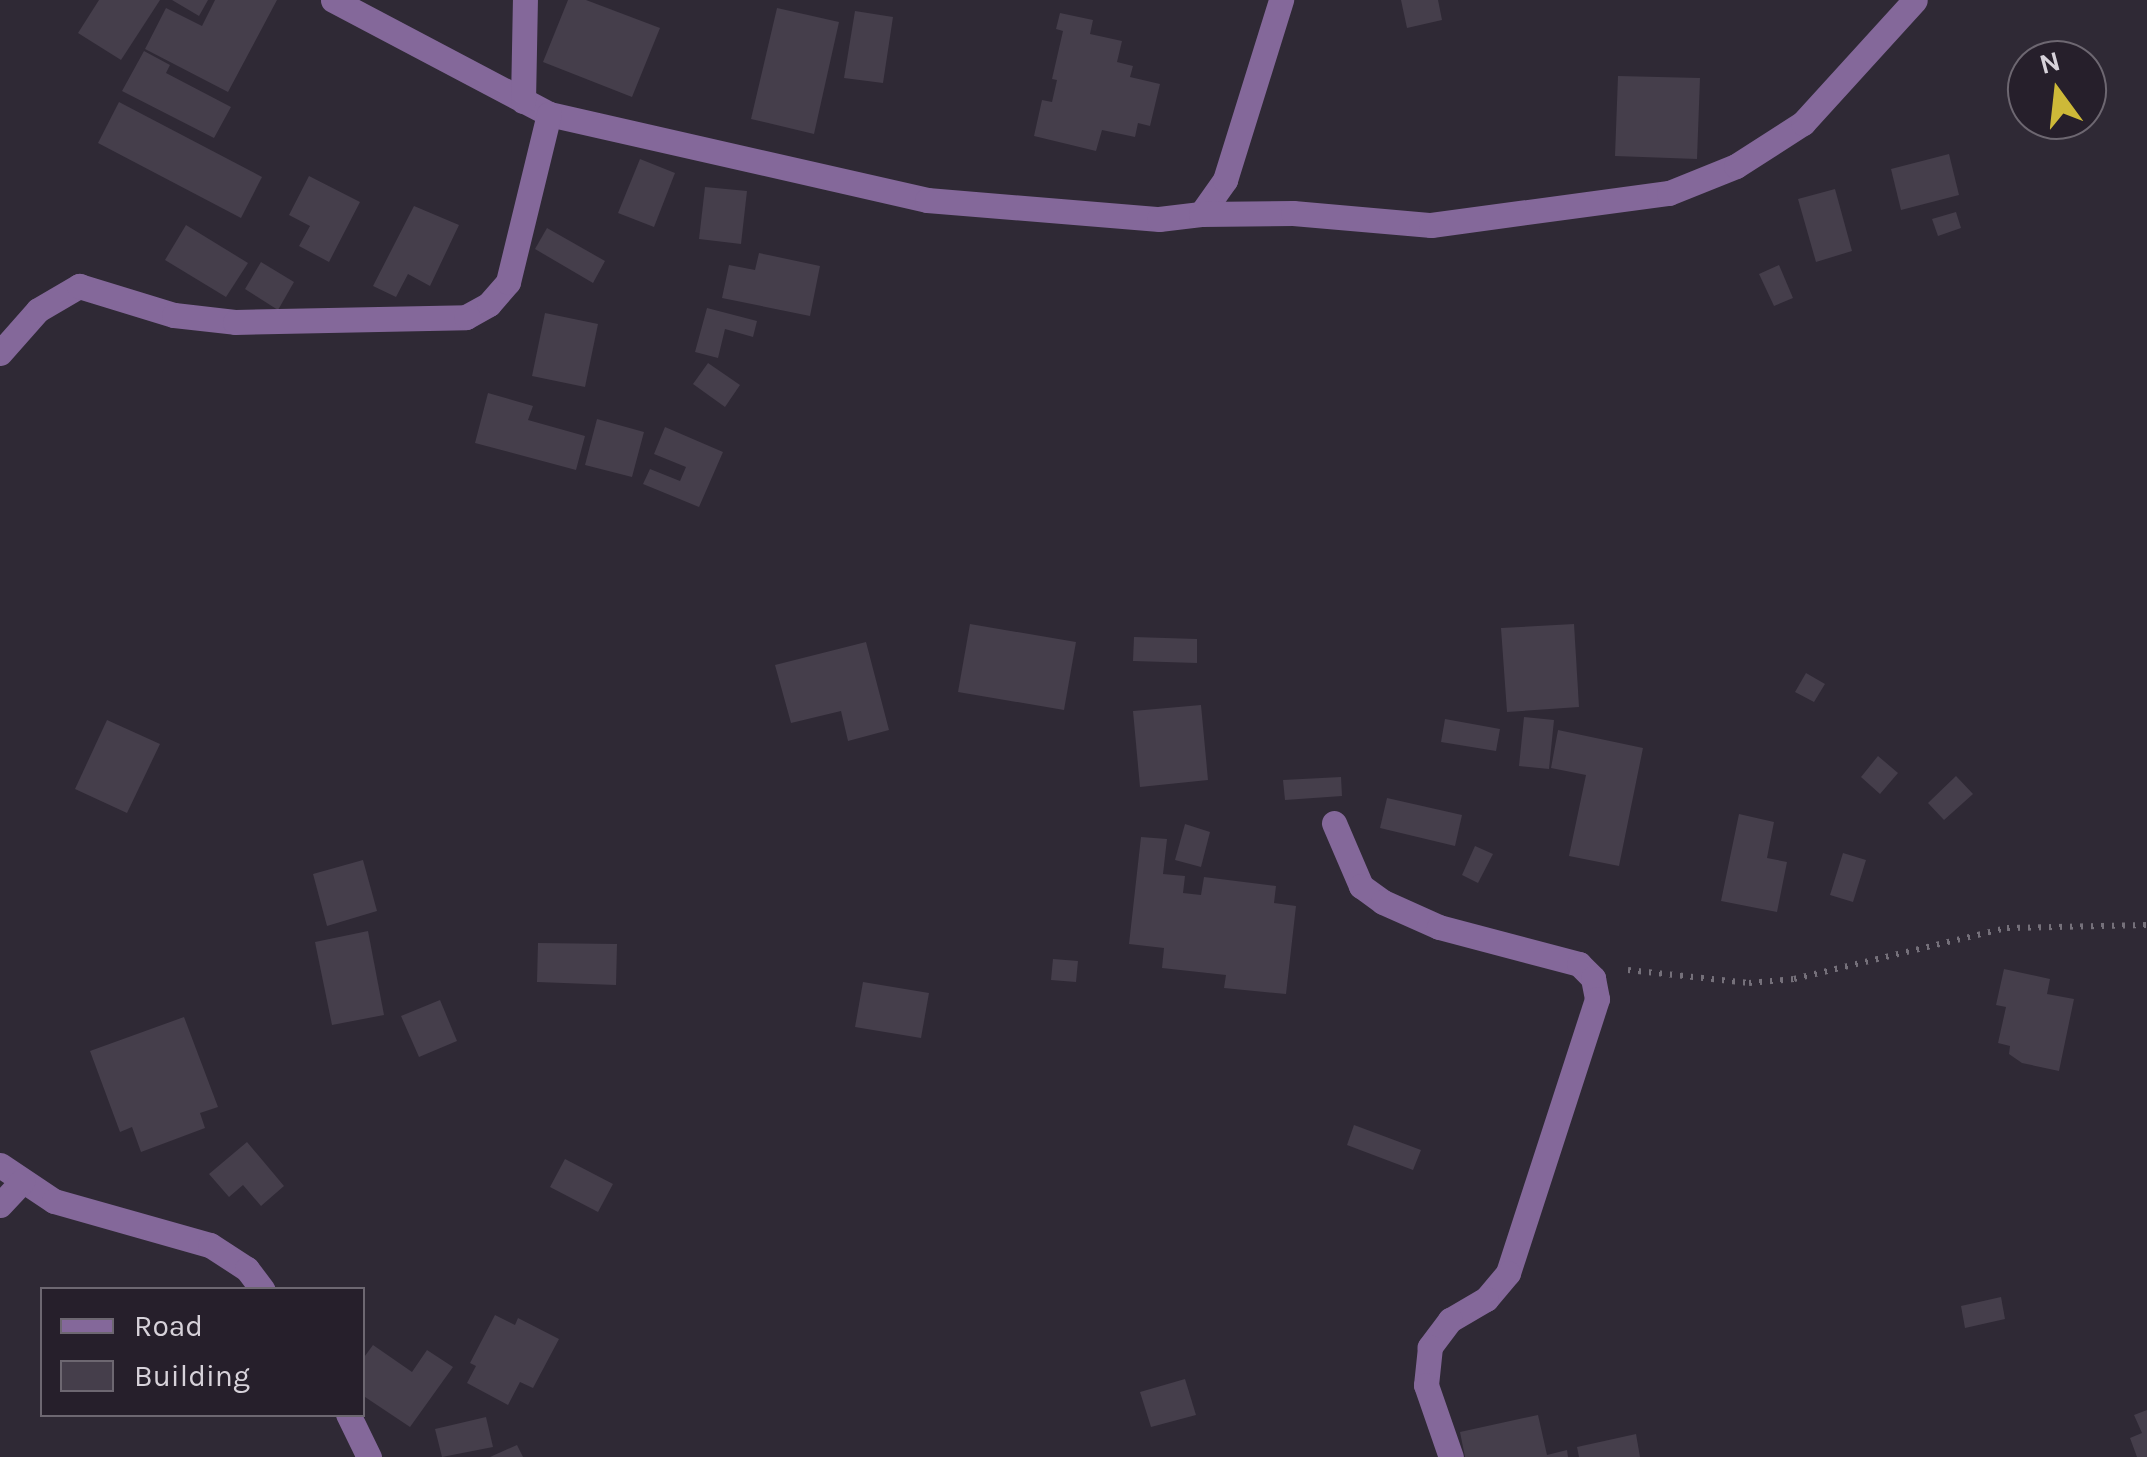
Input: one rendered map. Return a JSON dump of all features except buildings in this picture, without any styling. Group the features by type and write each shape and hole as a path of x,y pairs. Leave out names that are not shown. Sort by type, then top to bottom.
{"street":[{"path":"333,0 549,114 927,200 1160,219 1202,214 1293,213 1431,225 1669,193 1736,166 1802,124 1915,0"},
{"path":"523,101 524,0"},
{"path":"1202,214 1231,165 1281,0"},
{"path":"0,352 38,310 79,286 174,315 235,322 466,317 488,304 508,282 549,114"},
{"path":"1334,823 1361,886 1383,902 1439,927 1580,964 1593,978 1591,1032 1546,1146 1508,1274 1486,1300 1450,1320 1430,1347 1426,1386 1451,1457"},
{"path":"0,1165 54,1200 210,1245 246,1269 261,1287"},
{"path":"0,1205 22,1181"},
{"path":"349,1417 369,1457"}],"path":[{"path":"1593,978 1660,969 1748,983 1794,979 1970,934 2147,925"}]}
